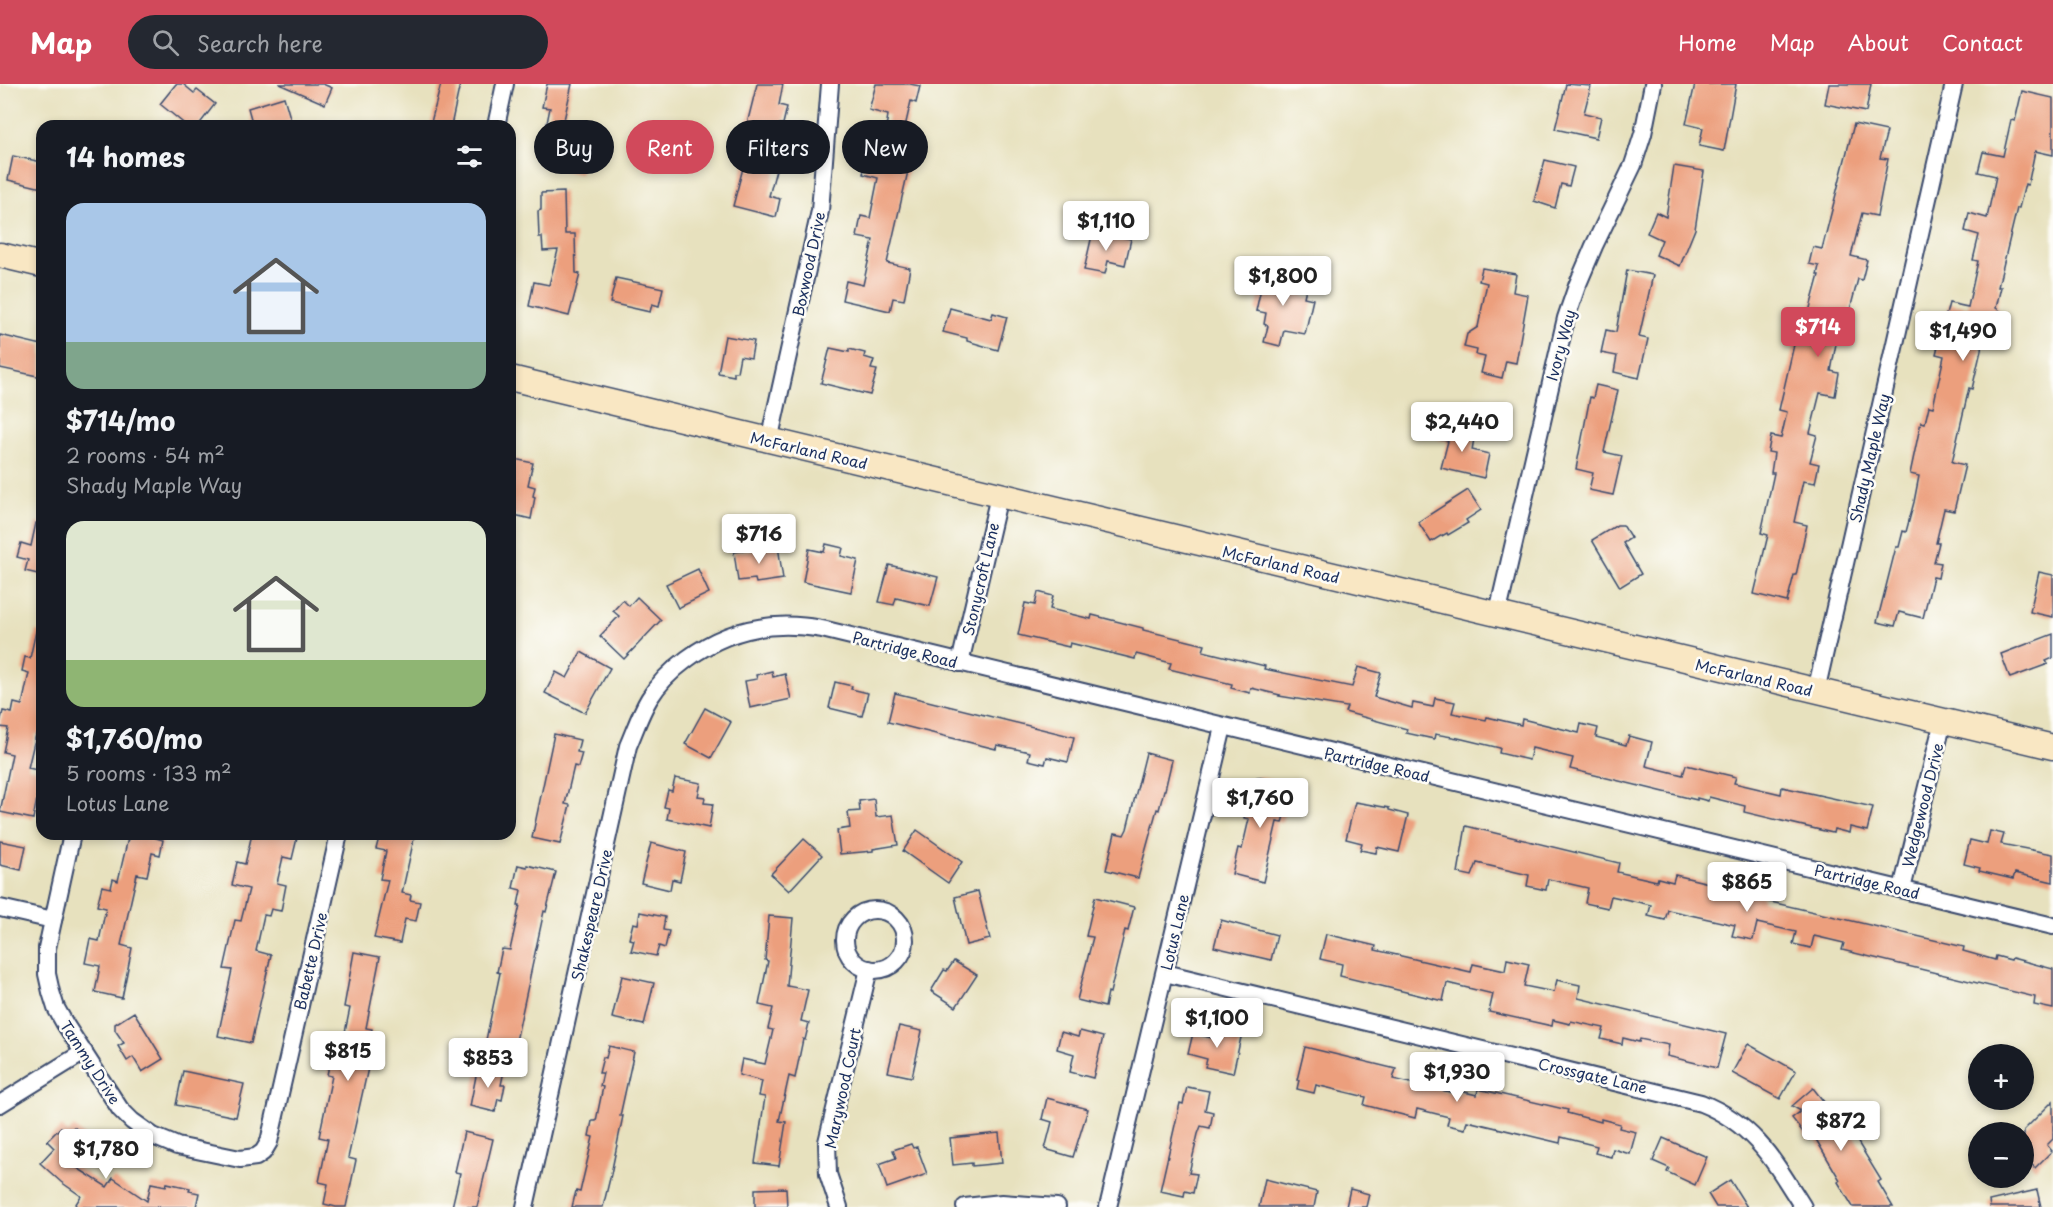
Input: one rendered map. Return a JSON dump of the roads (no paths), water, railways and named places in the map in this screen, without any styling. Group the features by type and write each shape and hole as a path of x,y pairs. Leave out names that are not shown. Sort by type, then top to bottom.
{"street":[{"path":"497,120 506,84"},
{"name":"Boxwood Drive","path":"769,441 820,211 830,84"},
{"name":"Ivory Way","path":"1497,616 1566,318 1594,246 1633,165 1643,134 1653,84"},
{"name":"Shady Maple Way","path":"1816,691 1954,84"},
{"path":"0,255 36,264"},
{"name":"McFarland Road","path":"516,379 1497,616 2053,747"},
{"name":"Stonycroft Lane","path":"960,663 999,496"},
{"name":"Partridge Road","path":"702,648 740,631 765,626 797,625 822,629 2053,926"},
{"name":"Shakespeare Drive","path":"525,1207 628,746 640,715 653,693 675,668 702,648"},
{"name":"Wedgewood Drive","path":"1902,889 1943,722"},
{"name":"Lotus Lane","path":"1108,1207 1223,727"},
{"name":"Tammy Drive","path":"71,840 47,948 47,974 56,1008 120,1109 132,1121 153,1136 177,1146 240,1159 248,1159 259,1154"},
{"name":"Babette Drive","path":"259,1154 269,1142 338,840"},
{"path":"0,908 53,920"},
{"name":"Marywood Court","path":"838,1207 828,1174 827,1142 869,969"},
{"name":"Crossgate Lane","path":"1165,973 1701,1103 1731,1118 1756,1138 1772,1157 1803,1207"},
{"path":"0,1104 84,1052"},
{"path":"965,1207 1002,1203 1057,1207"}]}
